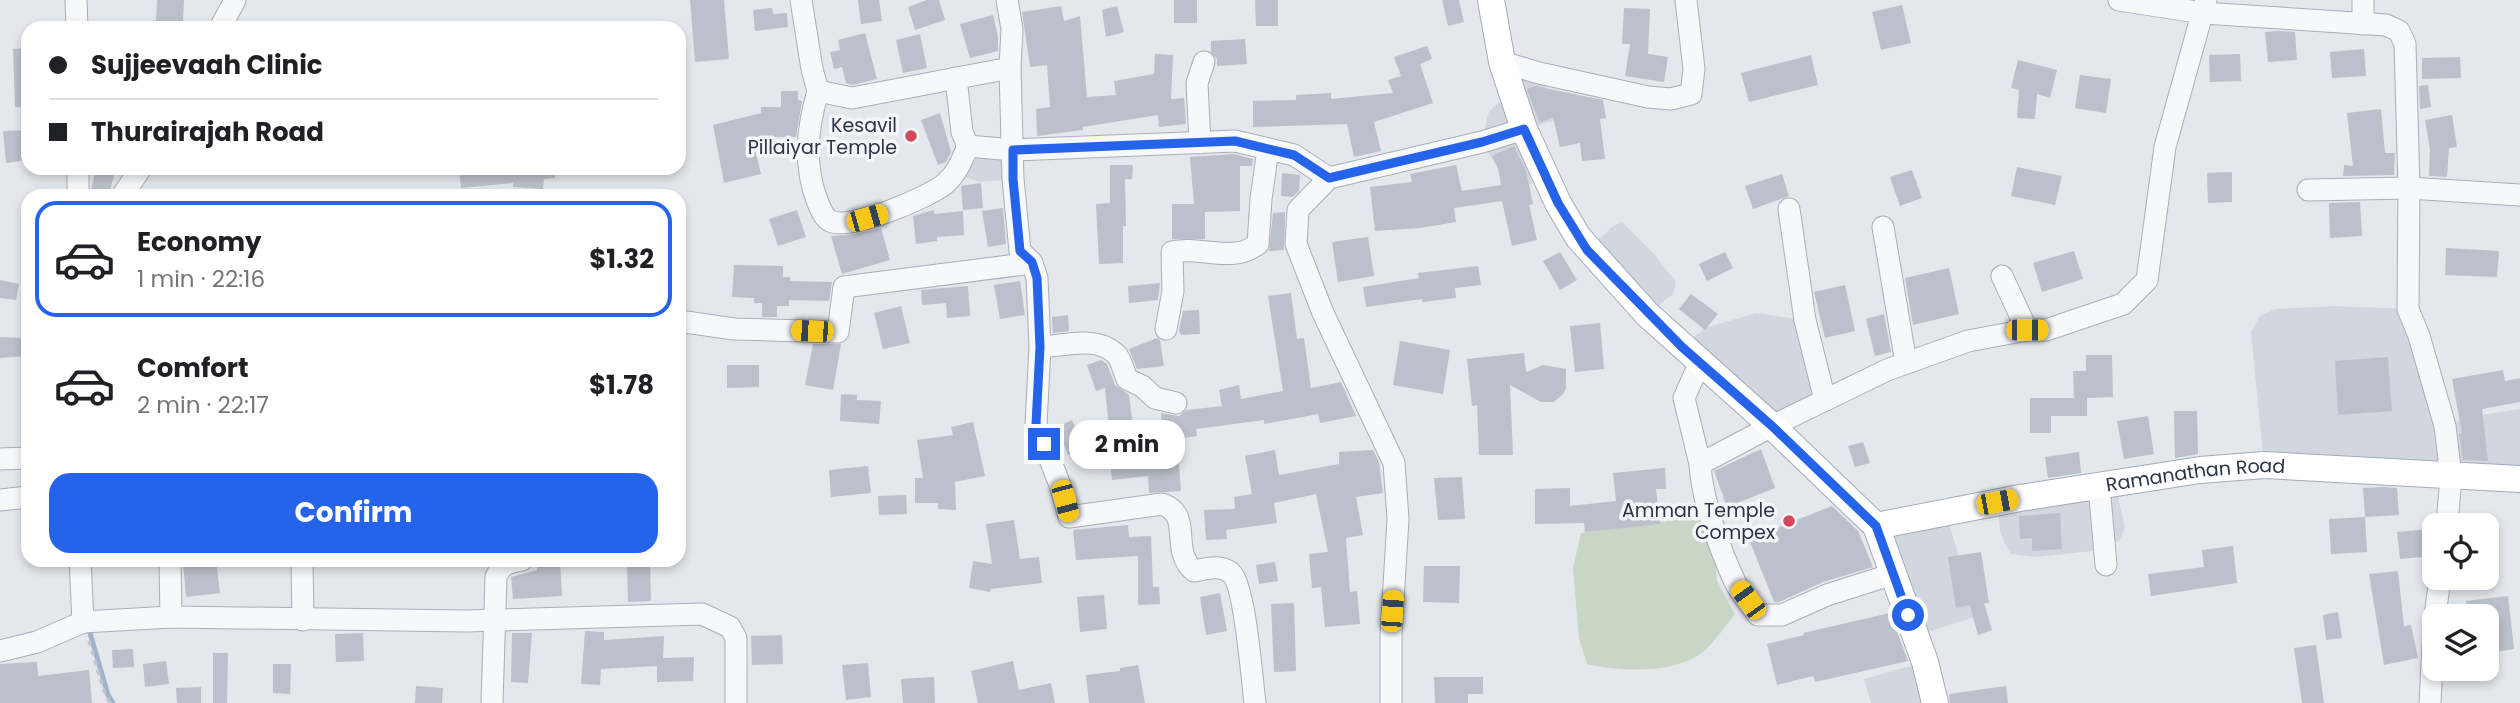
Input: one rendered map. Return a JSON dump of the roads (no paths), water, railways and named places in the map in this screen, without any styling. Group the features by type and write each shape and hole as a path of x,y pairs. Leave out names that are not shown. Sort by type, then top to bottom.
{"main road":[{"path":"1491,0 1502,62 1524,129 1558,203 1587,250 1647,314 1772,426 1876,526 1925,662 1936,703"},
{"name":"Ramanathan Road","path":"1876,526 2020,498 2200,470 2264,465 2520,480"}],"street":[{"path":"76,0 77,21"},
{"path":"224,21 235,0"},
{"path":"801,0 818,91 809,124 809,172 823,214 830,220 839,222 895,210 944,185 956,173 968,146 962,132 956,78"},
{"path":"1007,0 1012,29 1010,68 1013,179 1020,251 1032,262 1037,278 1040,347 1036,424 1060,485 1069,517 1162,504 1173,508 1179,516 1181,551 1186,565 1194,571 1218,567 1232,574 1241,593 1255,703"},
{"path":"1502,62 1648,97 1671,99 1691,94 1694,69 1686,0"},
{"path":"2119,0 2386,25 2399,31 2404,44 2409,188 2408,309 2445,426 2451,476 2447,513"},
{"path":"2363,0 2363,24"},
{"path":"1700,464 1825,400 1906,363 1968,341 2027,330 2046,330 2123,304 2147,280 2165,147 2205,7"},
{"path":"1200,143 1197,83 1204,62"},
{"path":"818,91 852,98 1010,68"},
{"path":"1391,703 1391,635 1398,519 1394,463 1323,313 1296,244 1298,210 1329,178 1482,142 1524,129"},
{"path":"968,146 1013,150 1235,141 1294,155 1329,178"},
{"path":"1166,329 1173,291 1172,252 1187,248 1238,254 1258,244 1268,149"},
{"path":"2308,190 2409,188 2520,195"},
{"path":"1789,209 1805,320 1825,400"},
{"path":"1883,227 1906,363"},
{"path":"686,322 734,329 838,332 844,287 1032,262"},
{"path":"2001,276 2027,330"},
{"path":"1040,347 1089,342 1105,348 1118,355 1127,380 1142,386 1155,398 1176,403"},
{"path":"1700,362 1684,398 1700,464 1701,485 1707,508 1737,585 1758,615 1782,615 1827,595 1893,574"},
{"path":"0,460 21,458"},
{"path":"2099,486 2106,565"},
{"path":"0,500 21,498"},
{"path":"80,567 83,622"},
{"path":"170,567 172,617"},
{"path":"302,567 303,620"},
{"path":"492,703 496,578 502,567"},
{"path":"0,651 37,642 83,622 172,617 495,620 702,614 730,627 736,638 736,703"},
{"path":"2430,703 2431,681"}],"waterway":[{"path":"88,626 108,695 113,703"}],"place":[{"name":"Kesavil Pillaiyar Temple","path":"911,136"},
{"name":"Amman Temple Compex","path":"1789,521"}]}
